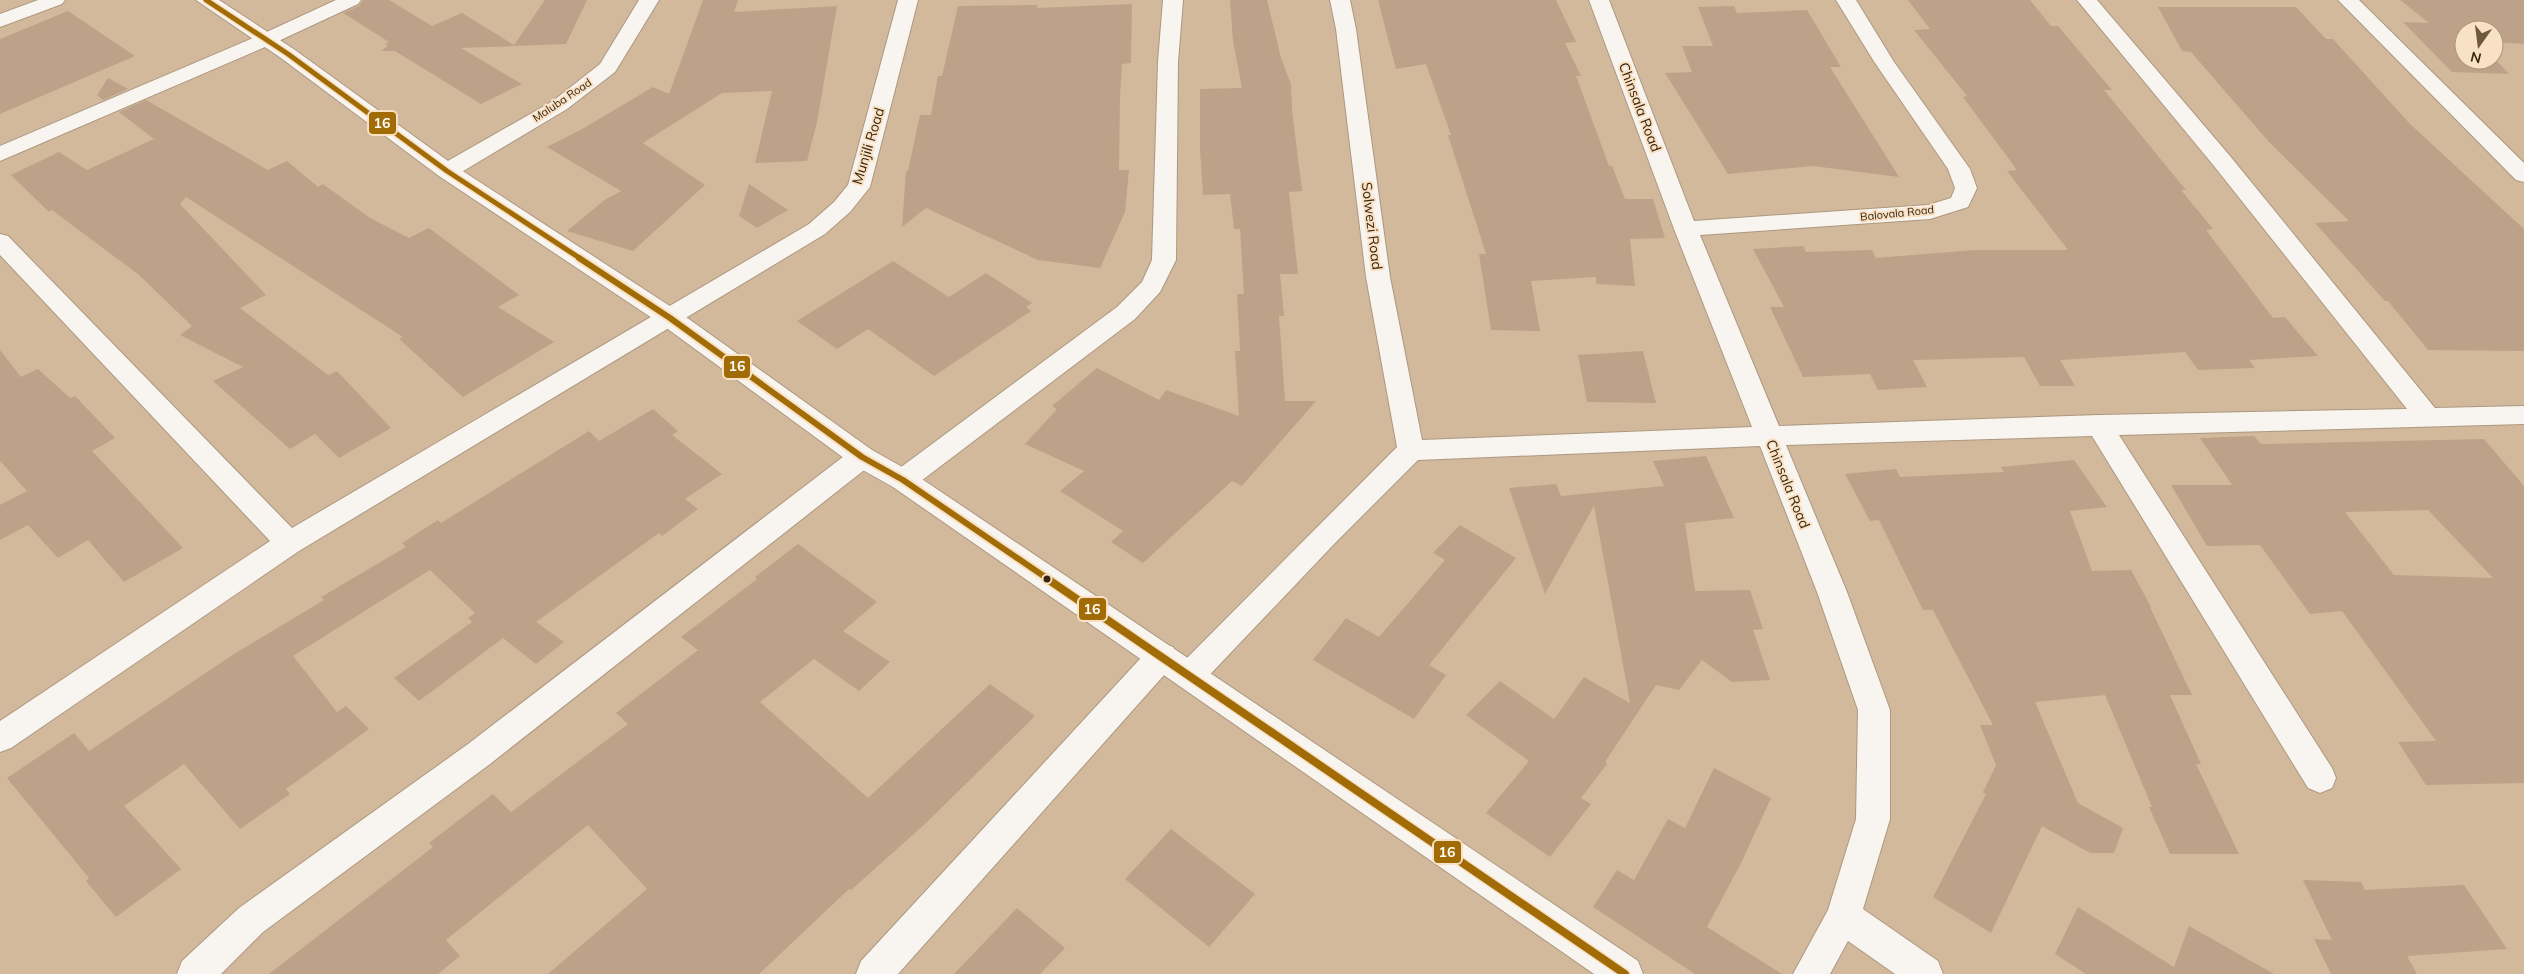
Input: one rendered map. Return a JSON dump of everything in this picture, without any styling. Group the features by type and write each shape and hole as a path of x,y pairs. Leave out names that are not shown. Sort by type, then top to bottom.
{"street":[{"path":"0,21 55,0"},
{"path":"206,0 288,54 447,171 670,318 862,457 903,480 1624,974"},
{"path":"0,154 265,40 351,0"},
{"name":"Maluba Road","path":"447,171 560,105 608,68 649,0"},
{"name":"Munjili Road","path":"0,738 290,543 818,229 842,207 858,187 908,0"},
{"path":"903,480 1126,313 1152,286 1164,260 1168,62 1173,0"},
{"name":"Solwezi Road","path":"1340,0 1346,29 1378,277 1412,450"},
{"name":"Chinsala Road","path":"1600,0 1686,229 1832,592 1874,710 1873,820 1843,916 1811,974"},
{"name":"Balovala Road","path":"1686,229 1930,212 1960,202 1966,188 1959,169 1885,63 1846,0"},
{"path":"2087,0 2222,161 2428,417"},
{"path":"2348,0 2524,175"},
{"path":"0,241 290,543"},
{"path":"1189,676 1326,534 1412,450 1768,435 2524,415"},
{"path":"2099,425 2320,778"},
{"path":"195,974 251,920 479,754 862,457"},
{"path":"874,974 1162,656"},
{"path":"1843,916 1925,974"}],"building":[{"path":"363,0 389,0 432,26 462,13 514,45 545,0 587,0 566,44 461,48 522,84 481,104 395,51 381,51 388,46 385,44 389,42 343,13 359,6"},
{"path":"703,0 738,0 734,12 837,6 817,122 807,161 755,163 772,91 722,93 643,143 705,185 633,251 567,231 606,199 621,191 547,147 584,128 653,87 669,94"},
{"path":"1230,0 1267,0 1281,58 1291,84 1292,110 1302,191 1289,192 1298,274 1280,274 1284,316 1279,316 1285,401 1316,401 1242,486 1232,481 1143,563 1111,542 1123,531 1060,491 1084,471 1025,444 1057,409 1052,406 1097,368 1159,400 1166,390 1239,416 1235,351 1240,351 1237,294 1244,294 1240,229 1234,229 1230,194 1203,195 1200,150 1200,89 1242,88 1233,41"},
{"path":"1378,0 1556,0 1576,42 1565,43 1581,76 1576,76 1609,166 1612,166 1625,199 1653,199 1665,238 1630,239 1635,286 1596,284 1596,277 1531,281 1540,331 1491,330 1479,254 1486,254 1448,135 1451,135 1426,64 1396,69"},
{"path":"1908,0 2030,0 2051,26 2058,26 2112,90 2104,90 2186,190 2181,190 2213,229 2206,230 2273,318 2285,317 2318,356 2249,360 2255,368 2198,370 2185,352 2060,360 2075,386 2040,386 2024,357 1913,360 1927,387 1878,390 1870,374 1803,377 1770,307 1784,307 1753,249 1803,246 1806,252 1872,250 1876,258 1975,250 2068,250 2007,171 2017,170 1963,97 1967,96 1914,30 1930,29"},
{"path":"2400,0 2524,0 2524,44 2504,43 2504,20 2454,20 2454,70 2504,69 2509,74 2452,72 2403,22 2429,23"},
{"path":"1132,4 1131,63 1122,64 1120,96 1119,170 1129,170 1125,212 1100,268 1038,260 926,208 902,227 906,171 908,171 920,115 931,115 938,76 942,76 958,6 1037,5 1037,8"},
{"path":"1734,6 1737,13 1807,10 1841,67 1830,67 1899,177 1813,166 1728,174 1665,73 1692,72 1682,46 1713,46 1698,7"},
{"path":"2158,7 2296,7 2326,39 2333,39 2410,124 2524,229 2524,351 2428,350 2388,301 2385,301 2315,223 2349,221 2269,142 2191,52 2182,51"},
{"path":"68,11 135,56 0,114 0,39"},
{"path":"108,78 128,89 103,100 97,95"},
{"path":"146,100 268,170 287,161 318,187 323,184 370,218 409,238 429,228 519,295 498,307 554,342 463,397 399,339 403,337 186,197 180,204 266,295 240,308 328,375 337,371 391,428 339,458 315,434 290,449 213,381 243,367 180,335 192,326 139,275 52,210 49,212 11,175 59,152 87,170 154,139 119,112"},
{"path":"749,184 788,210 757,228 739,216"},
{"path":"893,261 949,297 986,273 1032,303 1026,307 1031,311 934,376 868,329 837,349 797,321"},
{"path":"0,350 21,377 38,369 70,398 75,396 115,438 92,451 183,548 124,582 88,540 58,558 28,525 0,540 0,505 27,491 0,461"},
{"path":"1643,351 1656,403 1587,402 1578,355"},
{"path":"653,409 678,431 672,435 722,474 685,499 698,509 662,536 659,533 536,622 564,642 536,664 503,638 419,701 394,678 472,622 468,618 475,613 430,570 293,656 337,712 346,706 369,729 286,789 290,794 240,829 184,764 124,806 181,869 116,917 86,881 89,878 7,778 74,733 89,751 234,654 324,600 321,597 406,547 402,543 438,520 441,523 589,431 599,441"},
{"path":"2254,436 2261,444 2484,439 2524,486 2524,783 2426,785 2398,742 2436,741 2342,611 2310,614 2260,545 2207,546 2171,485 2232,485 2200,438","holes":["2428,510 2493,578 2394,575 2345,512"]},
{"path":"1706,456 1734,518 1685,523 1695,591 1750,590 1763,629 1753,630 1770,680 1732,682 1702,660 1679,690 1656,685 1605,762 1607,764 1581,798 1591,804 1550,857 1486,813 1529,761 1466,715 1500,681 1554,719 1584,677 1630,703 1594,506 1545,594 1509,488 1556,484 1561,496 1664,486 1653,461"},
{"path":"2074,460 2107,507 2070,511 2092,571 2131,570 2151,607 2192,695 2170,695 2201,764 2196,764 2239,854 2170,854 2149,807 2152,807 2105,695 2035,702 2078,803 2123,828 2114,853 2090,853 2042,826 1991,933 1933,897 1986,794 1983,792 1996,765 1980,725 1993,725 1933,610 1923,610 1879,520 1870,521 1845,474 1896,469 1900,477 2004,472 2001,467"},
{"path":"1460,525 1516,558 1429,665 1446,675 1414,719 1313,660 1346,618 1379,637 1445,560 1433,553"},
{"path":"798,544 877,602 843,631 890,662 859,691 814,659 760,702 868,798 990,684 1035,716 926,823 851,890 849,889 759,974 548,974 647,889 588,825 446,940 460,956 438,974 269,974 433,847 429,843 493,794 511,812 628,724 616,713 698,650 681,637 757,579 755,577"},
{"path":"1714,768 1771,798 1742,861 1707,927 1782,974 1695,974 1593,907 1617,870 1634,880 1668,819 1685,828"},
{"path":"1171,829 1255,894 1209,947 1125,879"},
{"path":"2303,880 2361,882 2365,890 2464,885 2507,949 2407,956 2417,974 2331,974 2314,939 2332,940"},
{"path":"2078,907 2174,967 2189,926 2274,974 2086,974 2055,954"},
{"path":"1017,908 1065,948 1040,974 954,974"}],"transit line":[{"name":"16","path":"206,0 288,54 447,171 670,318 862,457 903,480 1625,974"}]}
